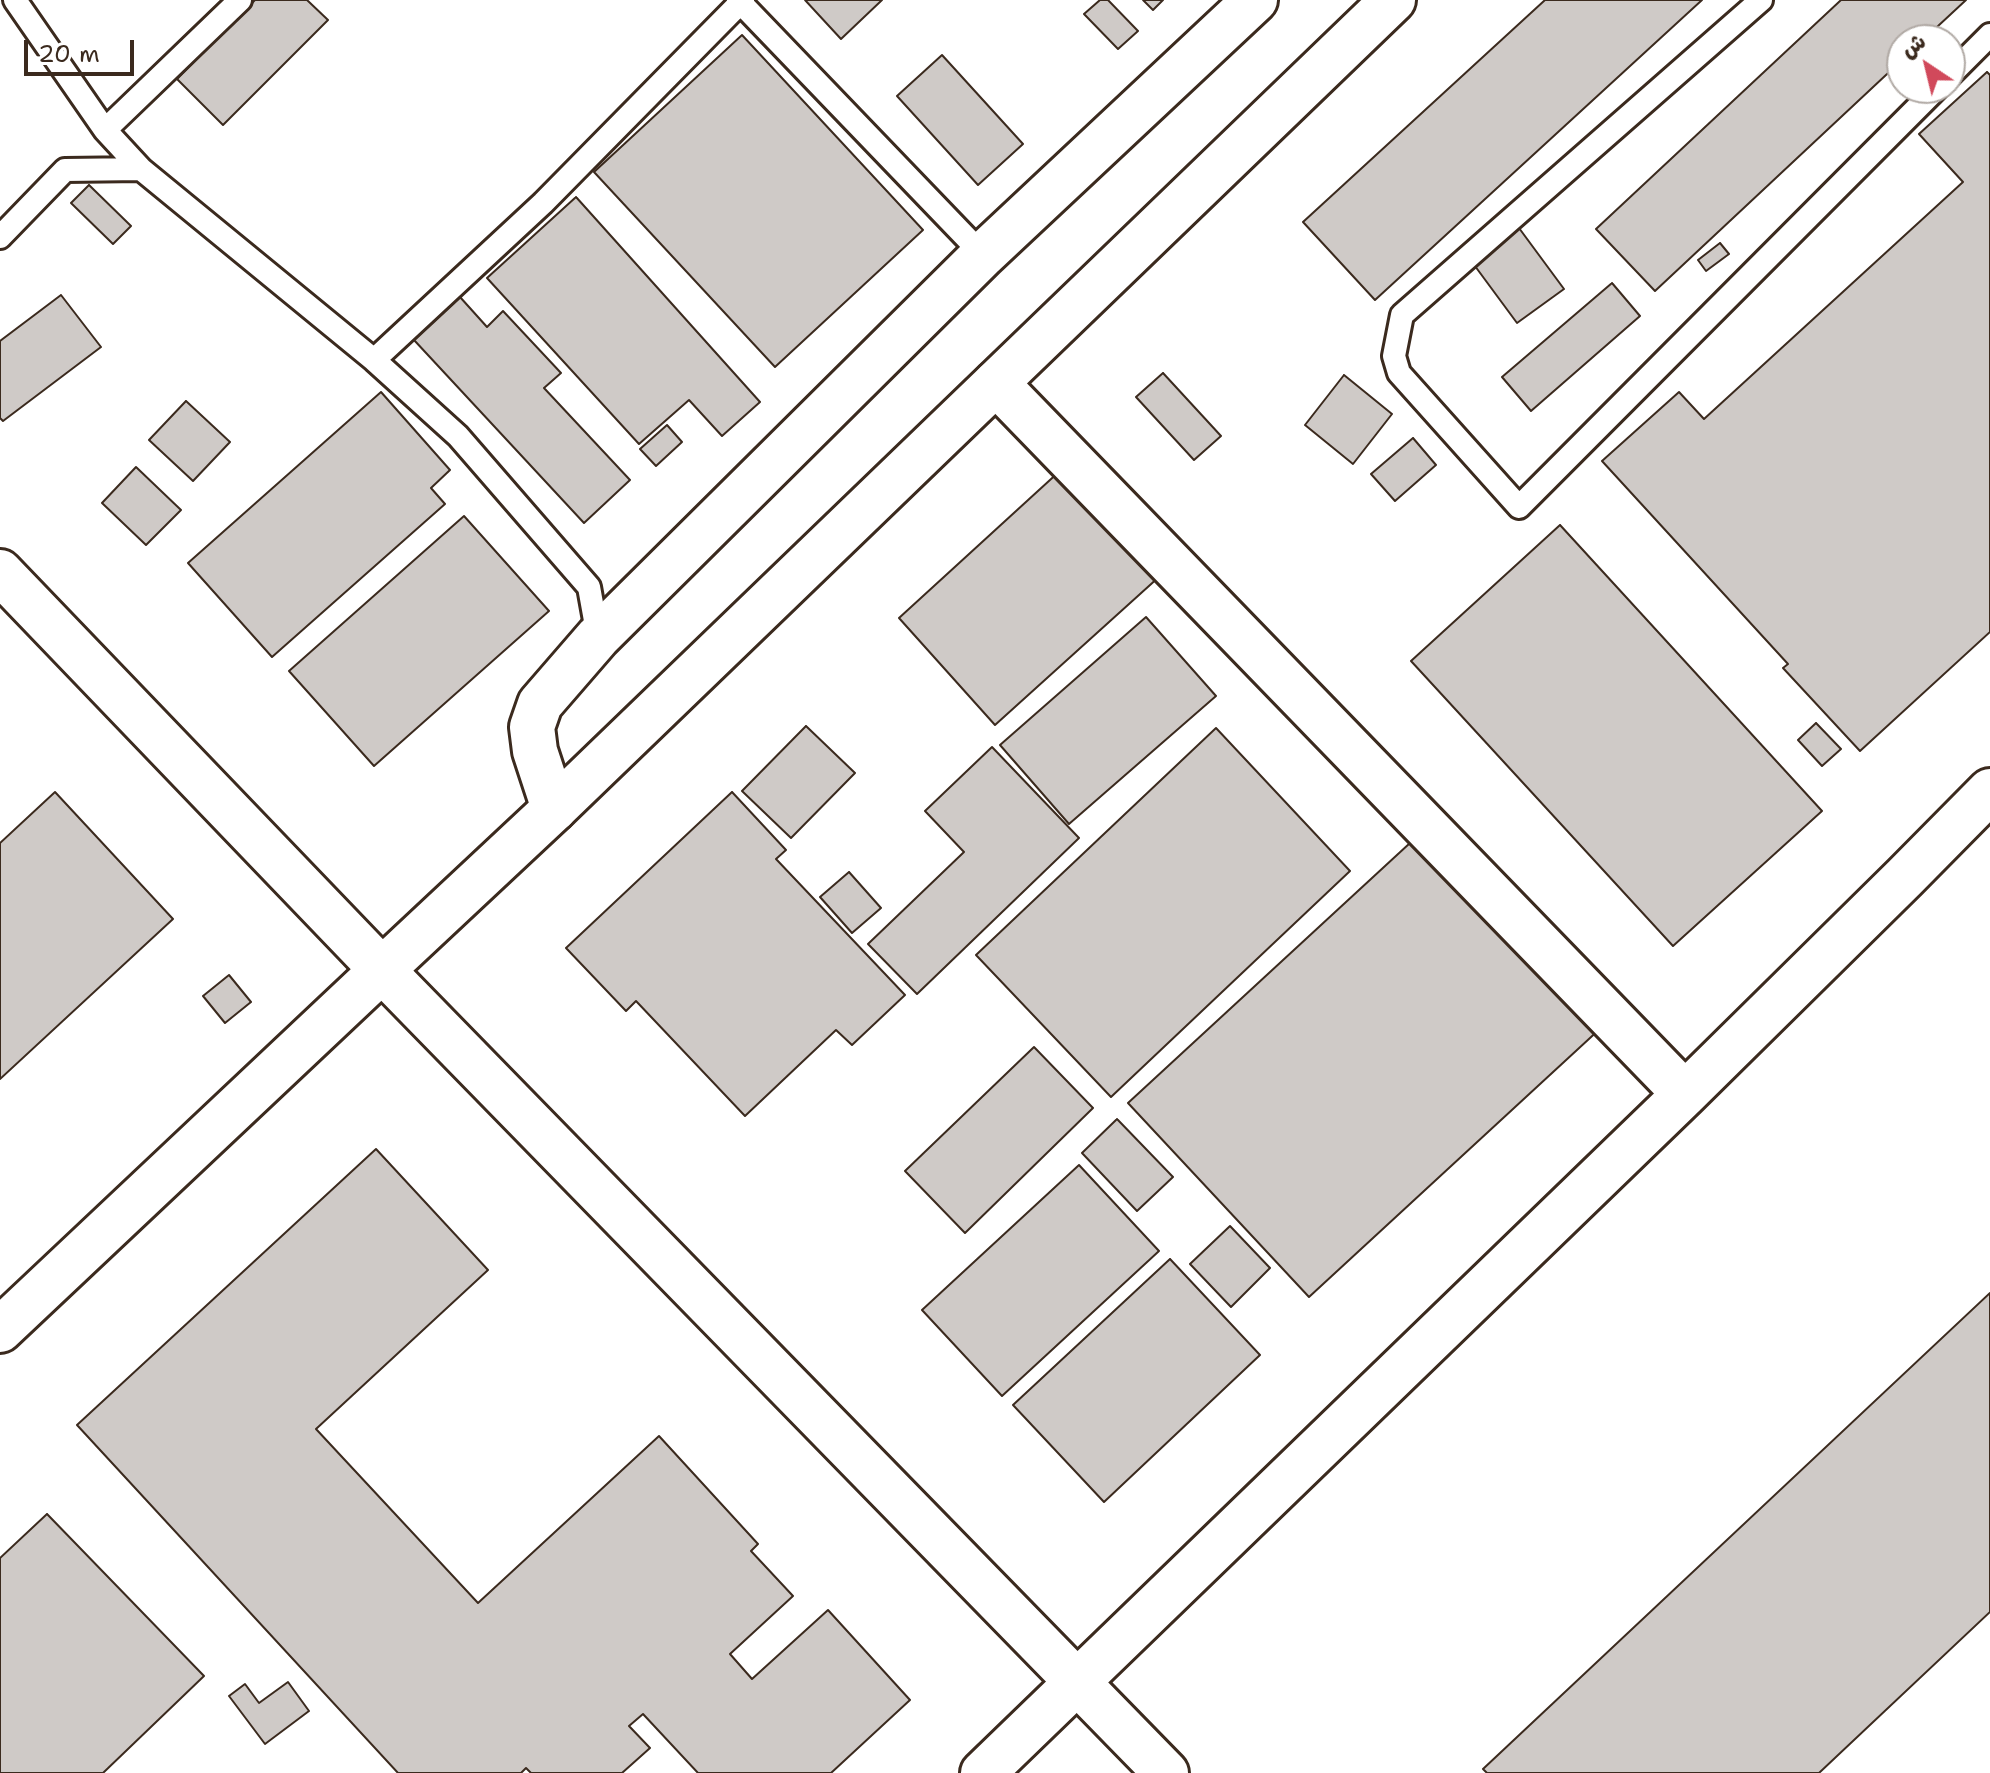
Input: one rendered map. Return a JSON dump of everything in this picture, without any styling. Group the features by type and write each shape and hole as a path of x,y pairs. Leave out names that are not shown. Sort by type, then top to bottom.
{"street":[{"path":"554,809 535,751 532,727 540,704 598,637 983,255 1255,0"},
{"path":"0,1330 554,809 1393,0"},
{"path":"996,383 1685,1094"},
{"path":"0,572 382,970 1166,1773"},
{"path":"983,1773 1685,1094 1990,791"}],"lane":[{"path":"15,0 105,130 141,169 374,360 458,436 589,587 598,637"},
{"path":"105,130 240,0"},
{"path":"1761,0 1402,315 1394,356 1399,373 1519,507 1921,104"},
{"path":"374,360 543,203 740,1 983,255"},
{"path":"1966,59 1990,35"},
{"path":"0,237 65,170 141,169"}],"building":[{"path":"255,0 307,0 328,20 223,125 177,79"},
{"path":"805,0 882,0 841,39"},
{"path":"1100,0 1108,0 1138,31 1118,49 1084,14"},
{"path":"1143,0 1163,0 1153,10"},
{"path":"1545,0 1702,0 1375,300 1303,222"},
{"path":"1841,0 1966,0 1940,24 1886,24 1886,75 1655,291 1596,229"},
{"path":"742,35 923,230 775,367 594,172"},
{"path":"942,55 1023,144 978,185 897,96"},
{"path":"1987,72 1990,75 1990,632 1860,751 1783,668 1788,664 1602,461 1679,392 1704,419 1963,182 1919,134 1952,104 1966,104 1966,91"},
{"path":"89,185 131,226 113,244 71,203"},
{"path":"576,197 760,402 722,436 689,400 639,444 487,278"},
{"path":"1519,228 1564,289 1517,323 1472,262"},
{"path":"1720,243 1729,254 1706,271 1698,260"},
{"path":"1612,283 1640,316 1531,411 1502,377"},
{"path":"61,295 101,347 3,421 0,418 0,341"},
{"path":"460,297 487,327 503,311 561,373 544,388 630,480 584,523 414,340"},
{"path":"1163,373 1221,436 1194,460 1136,397"},
{"path":"1344,375 1392,414 1353,464 1305,425"},
{"path":"381,392 450,470 431,488 445,504 272,657 188,563"},
{"path":"186,401 230,442 193,481 149,440"},
{"path":"667,425 682,442 656,466 640,449"},
{"path":"1413,438 1436,465 1395,501 1371,474"},
{"path":"136,467 181,510 146,545 102,503"},
{"path":"1062,469 1160,576 995,725 899,618"},
{"path":"464,516 549,611 374,766 289,671"},
{"path":"1560,525 1822,811 1673,946 1411,661"},
{"path":"1146,617 1216,696 1069,824 1000,745"},
{"path":"1816,723 1841,749 1822,766 1798,740"},
{"path":"806,726 855,773 791,838 742,791"},
{"path":"1216,728 1350,871 1111,1097 976,955"},
{"path":"992,747 1079,838 917,994 868,944 964,852 925,811"},
{"path":"55,792 173,919 0,1079 0,843"},
{"path":"732,792 786,850 776,859 905,995 852,1045 836,1030 745,1116 636,1001 626,1011 566,948"},
{"path":"1423,831 1603,1026 1309,1297 1128,1103"},
{"path":"849,872 881,908 852,933 820,897"},
{"path":"229,975 251,1002 225,1023 203,996"},
{"path":"1034,1047 1093,1108 965,1233 905,1171"},
{"path":"1117,1119 1173,1177 1137,1211 1082,1153"},
{"path":"376,1149 488,1270 316,1429 478,1603 659,1436 758,1544 751,1551 793,1596 730,1654 752,1679 828,1610 910,1700 831,1773 698,1773 643,1714 629,1726 650,1748 622,1773 531,1773 526,1768 521,1773 398,1773 77,1425"},
{"path":"1079,1165 1159,1251 1002,1396 922,1310"},
{"path":"1230,1226 1270,1268 1231,1307 1190,1264"},
{"path":"1170,1259 1260,1355 1104,1502 1013,1405"},
{"path":"1990,1293 1990,1612 1819,1773 1487,1773 1483,1769"},
{"path":"47,1514 204,1676 103,1773 0,1773 0,1558"},
{"path":"288,1682 309,1711 265,1744 229,1696 245,1684 259,1703"}]}
